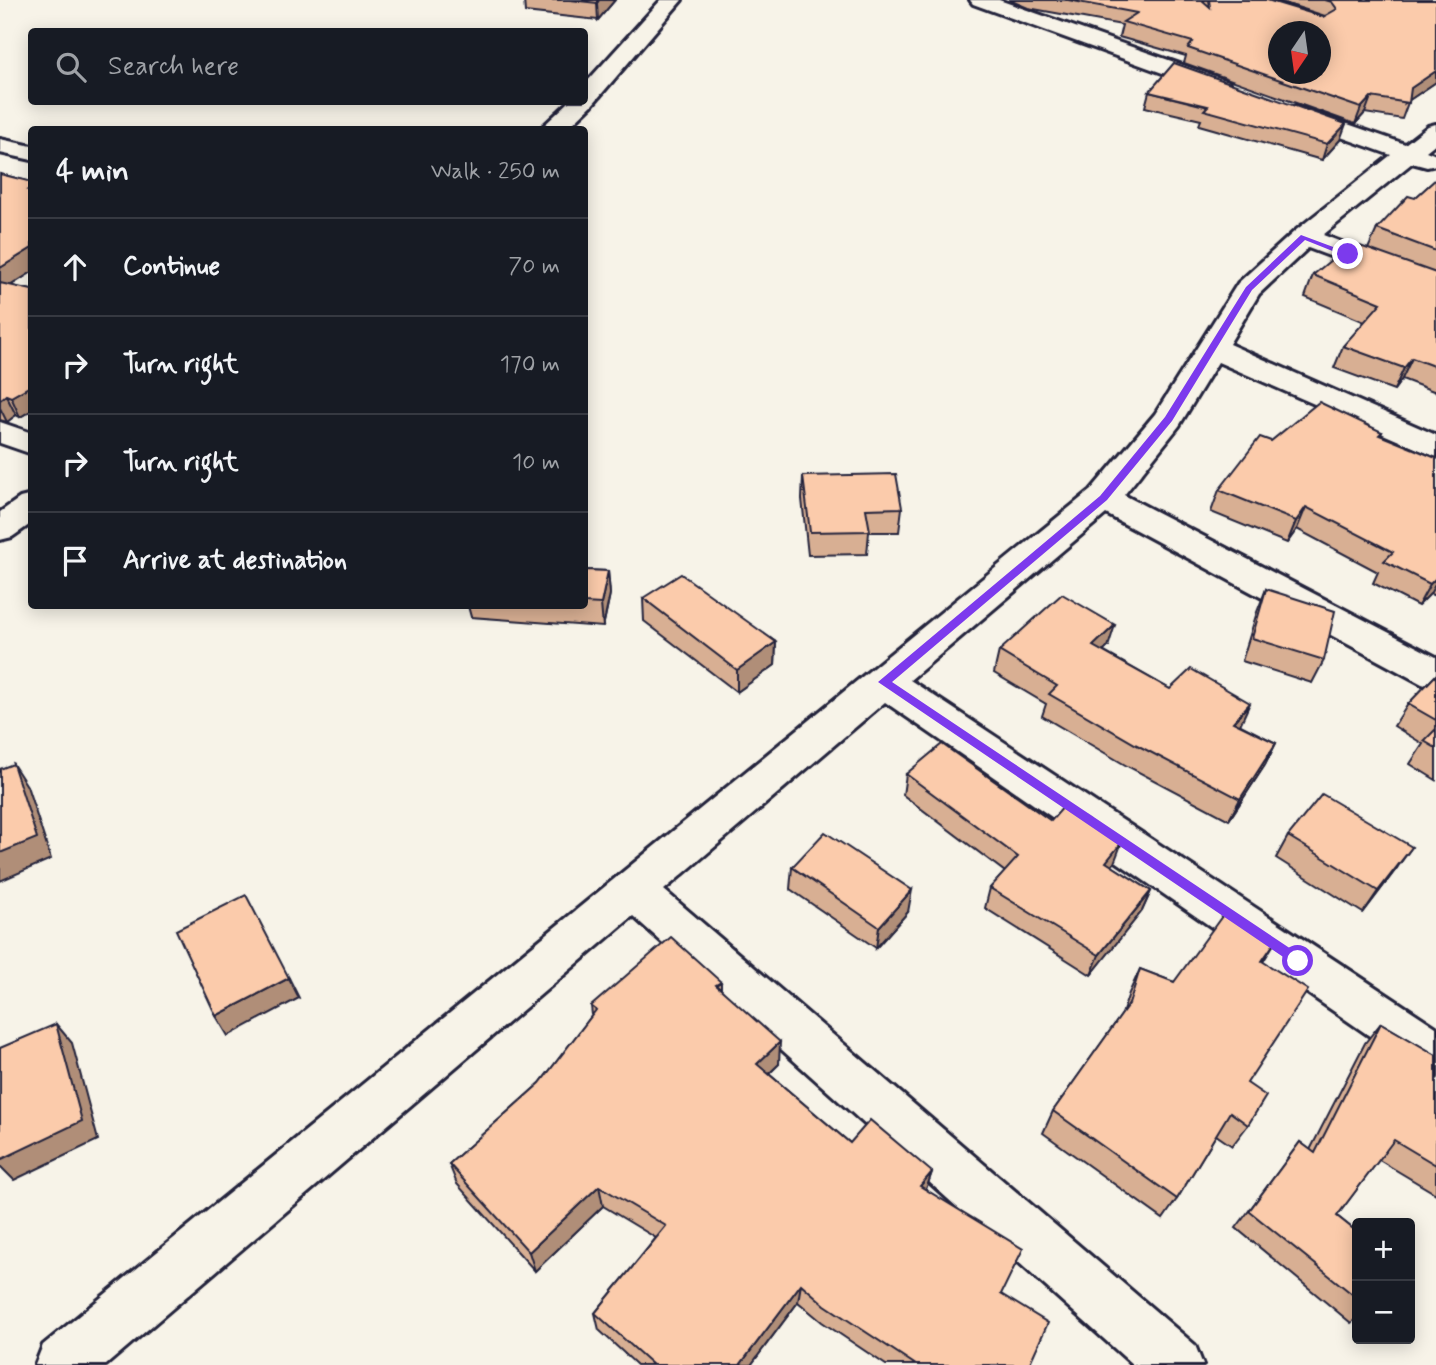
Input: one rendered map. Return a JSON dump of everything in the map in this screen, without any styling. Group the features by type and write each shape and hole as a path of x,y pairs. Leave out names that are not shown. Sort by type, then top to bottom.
{"street":[{"path":"588,95 672,0"},
{"path":"980,0 1238,93"},
{"path":"555,126 579,105"},
{"path":"1277,107 1427,149"},
{"path":"0,146 28,152"},
{"path":"64,1365 1103,498 1168,419 1248,289 1304,237 1427,149"},
{"path":"1304,237 1436,288"},
{"path":"1210,347 1436,447"},
{"path":"0,432 28,442"},
{"path":"1103,498 1436,674"},
{"path":"0,529 28,509"},
{"path":"884,682 1436,1054"},
{"path":"635,891 1175,1365"}],"building":[{"path":"570,0 599,0 597,3"},
{"path":"1068,0 1202,0 1210,7 1209,0 1267,0 1323,17 1337,9 1332,2 1325,0 1436,0 1436,71 1411,88 1409,103 1371,97 1361,108 1292,84 1331,84 1331,21 1268,21 1268,76 1188,48 1193,42 1123,22 1137,13"},
{"path":"1174,63 1346,124 1327,144 1204,110 1208,106 1149,92"},
{"path":"0,174 28,181 28,250 0,268"},
{"path":"1436,179 1436,251 1377,229 1408,196 1415,198"},
{"path":"1360,246 1436,273 1436,367 1412,358 1404,368 1343,346 1381,303 1313,275 1344,249 1354,252"},
{"path":"0,283 28,289 28,387 0,400"},
{"path":"1319,402 1382,432 1379,435 1436,458 1436,578 1430,584 1384,561 1393,552 1306,507 1296,521 1219,490 1260,437 1271,441"},
{"path":"896,474 902,508 866,509 870,531 810,532 803,476"},
{"path":"588,570 608,571 601,604 588,603"},
{"path":"681,574 776,642 737,670 643,598"},
{"path":"1266,589 1335,611 1324,660 1252,638"},
{"path":"1062,594 1115,625 1093,646 1170,689 1191,669 1250,703 1233,722 1276,743 1240,799 1135,744 1049,694 1057,686 999,651"},
{"path":"1436,675 1436,720 1408,704"},
{"path":"1436,729 1436,748 1424,741"},
{"path":"942,744 1051,821 1064,806 1122,842 1106,862 1151,891 1099,955 990,888 1018,857 906,774"},
{"path":"13,764 37,838 0,853 0,769"},
{"path":"1322,794 1412,847 1378,891 1288,836"},
{"path":"825,832 912,890 879,927 792,867"},
{"path":"246,895 289,978 216,1016 176,930"},
{"path":"1225,912 1275,942 1262,961 1308,990 1247,1083 1266,1096 1248,1125 1230,1112 1177,1199 1053,1111 1129,1004 1140,969 1174,982"},
{"path":"671,937 721,982 716,985 780,1042 757,1064 850,1143 870,1120 932,1172 920,1186 1023,1249 1001,1294 1048,1323 1029,1365 916,1365 825,1305 801,1284 740,1365 653,1365 595,1313 666,1226 599,1186 529,1252 449,1164 540,1083 596,1010 591,1006"},
{"path":"1381,1023 1436,1055 1436,1165 1394,1140 1337,1216 1352,1228 1352,1294 1249,1211 1300,1142 1315,1153"},
{"path":"56,1024 82,1121 0,1160 0,1048"}],"route":[{"path":"1298,961 884,682 1103,498 1168,419 1248,289 1304,237 1348,254"}]}
